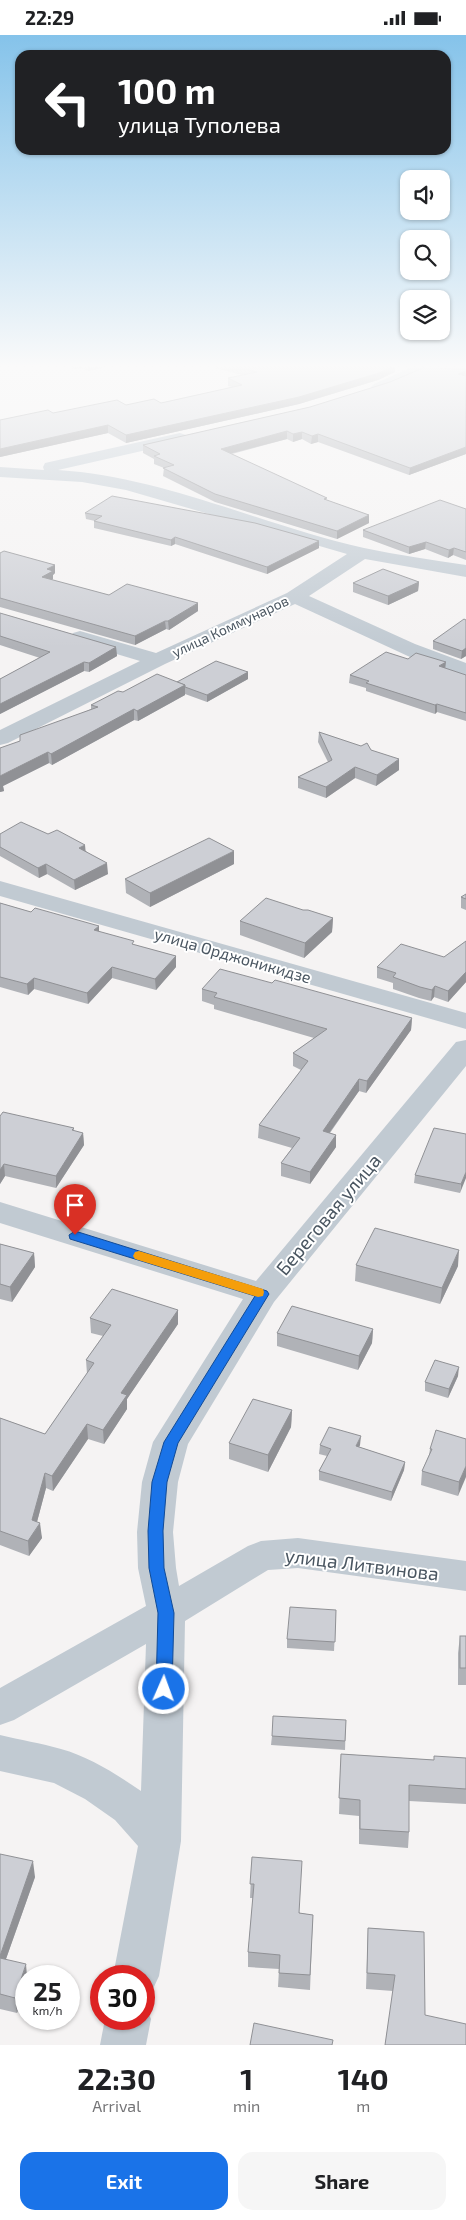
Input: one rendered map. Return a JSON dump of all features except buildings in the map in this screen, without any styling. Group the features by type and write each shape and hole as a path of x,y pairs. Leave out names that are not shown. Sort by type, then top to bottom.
{"street":[{"path":"26,473 79,461"},
{"path":"0,472 82,477 128,485 362,553 466,571"},
{"name":"улица Коммунаров","path":"0,738 158,660 294,597 362,553"},
{"path":"294,597 332,611 391,641 442,662 466,669"},
{"path":"65,633 158,660"},
{"name":"улица Орджоникидзе","path":"0,888 466,1021"},
{"name":"Береговая улица","path":"138,1965 160,1841 166,1613 157,1568 155,1531 160,1482 171,1442 263,1294 466,1048"},
{"path":"0,1212 263,1294"},
{"name":"улица Литвинова","path":"0,1708 166,1613 260,1556 298,1553 466,1576"},
{"path":"0,1753 61,1767 100,1786 130,1807 160,1841"},
{"path":"123,2045 126,2030"}],"slow traffic":[{"path":"139,1256 258,1292"}],"route":[{"path":"75,1235 263,1294 171,1442 160,1482 155,1531 157,1568 166,1613 164,1689"}]}
